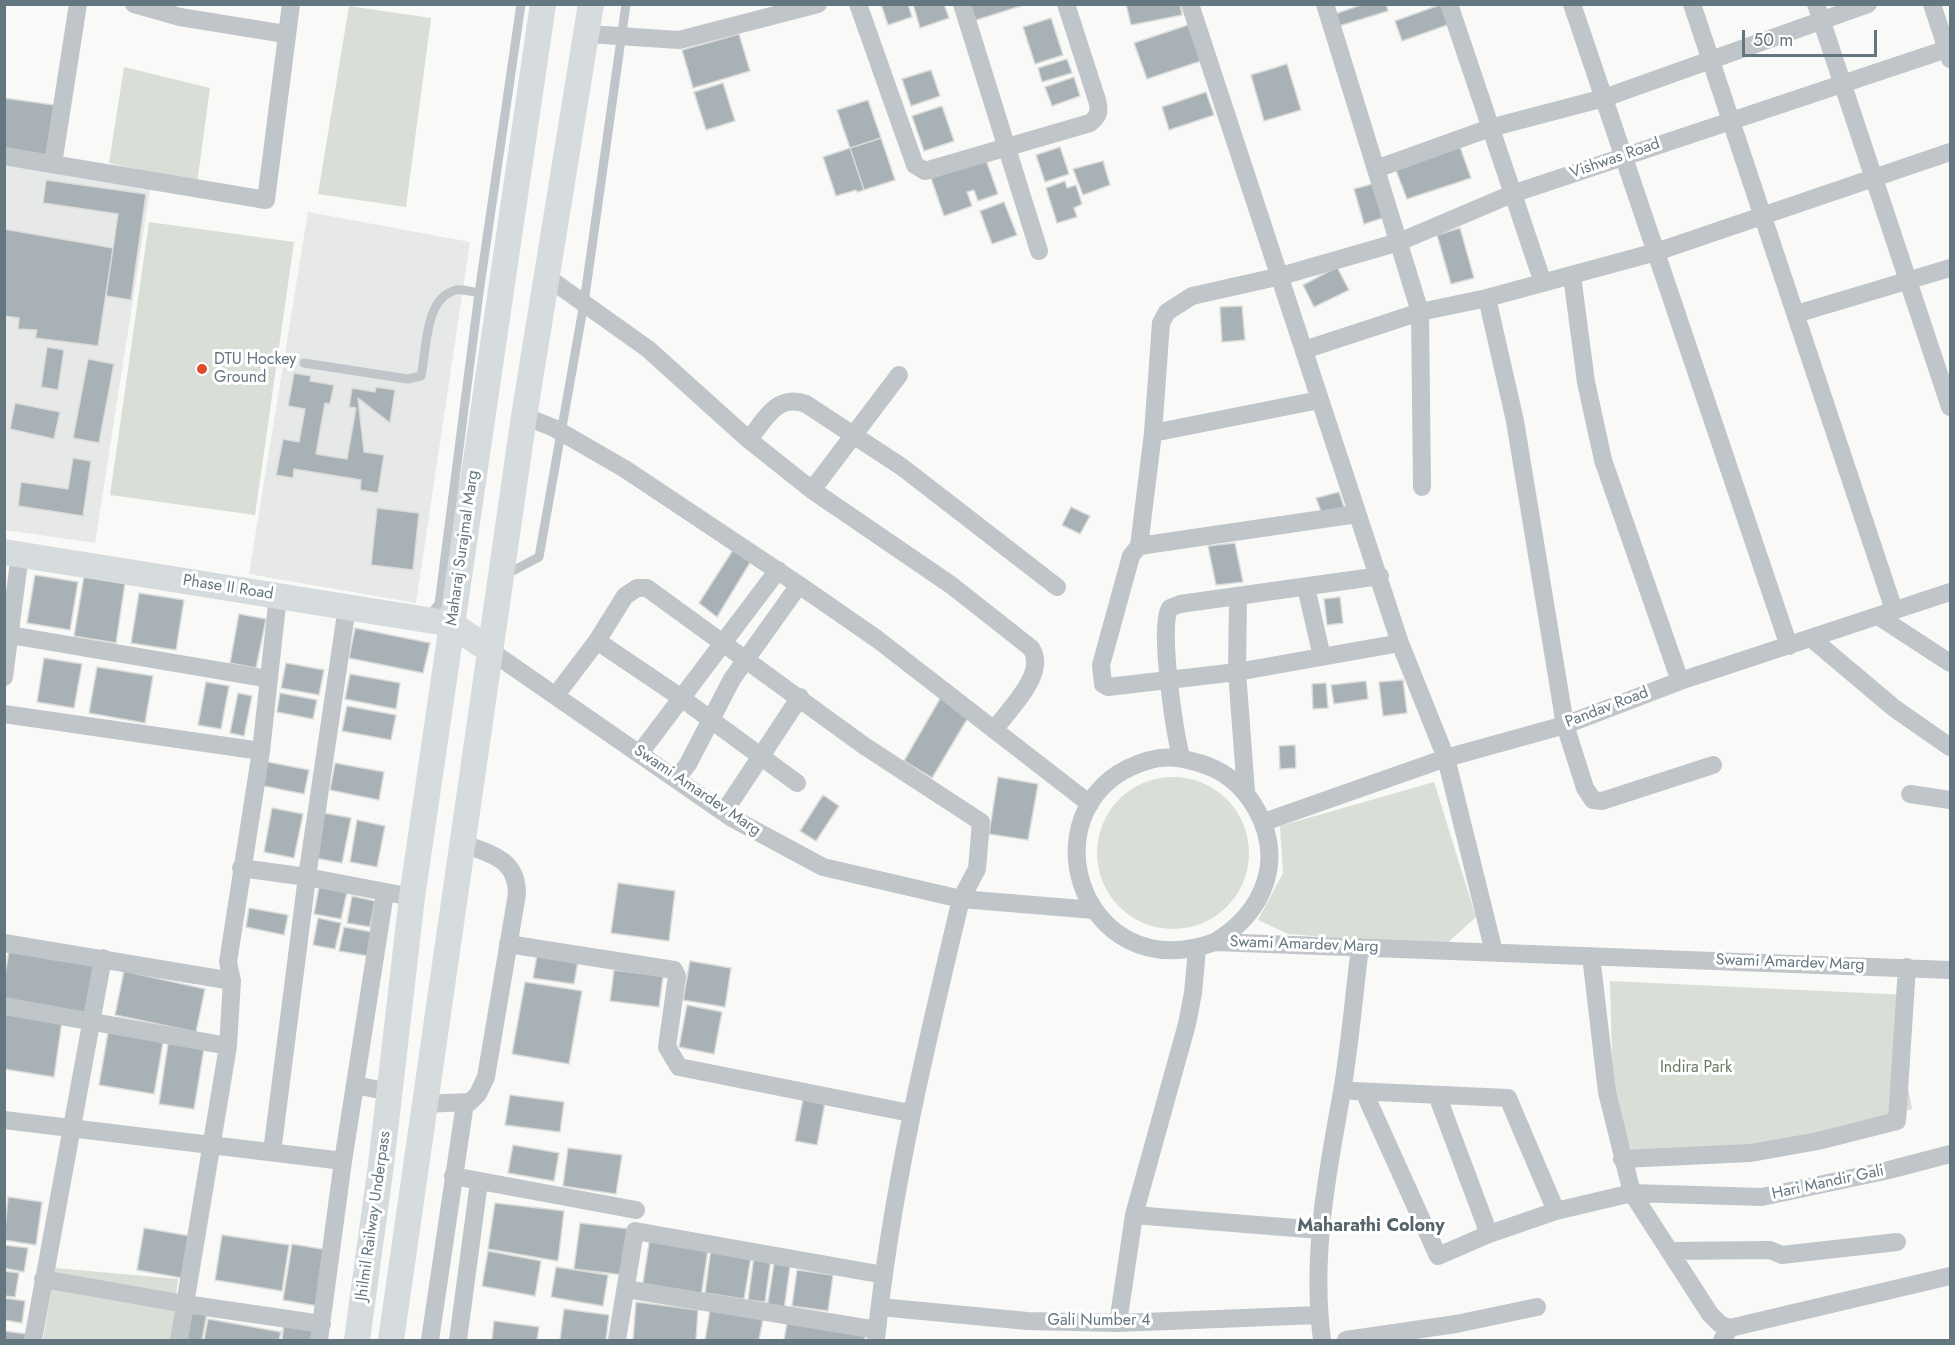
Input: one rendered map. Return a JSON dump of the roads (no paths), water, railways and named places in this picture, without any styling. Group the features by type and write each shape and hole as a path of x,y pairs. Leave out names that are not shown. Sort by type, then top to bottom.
{"main road":[{"name":"Maharaj Surajmal Marg","path":"390,1092 412,897 543,4"},
{"name":"Jhilmil Railway Underpass","path":"391,1341 524,416 588,34 591,4"},
{"name":"Phase II Road","path":"12,553 452,624"},
{"path":"452,624 489,650"},
{"name":"Jhilmil Railway Underpass","path":"357,1341 390,1092"}],"street":[{"path":"53,164 78,4"},
{"path":"134,4 180,17 285,34"},
{"path":"4,156 266,200 285,34 291,4"},
{"path":"588,34 679,40 818,4"},
{"path":"858,4 915,165 920,170 935,170 1090,123 1097,118 1100,111 1066,4"},
{"path":"962,4 1039,251"},
{"path":"1190,4 1281,276 1318,400 1380,576 1400,644 1446,758 1494,952"},
{"path":"1325,4 1420,312 1422,487"},
{"path":"1449,4 1543,283"},
{"path":"1572,4 1789,646"},
{"path":"1692,4 1796,314 1886,613 1950,663"},
{"path":"1376,169 1490,128 1604,98 1711,60 1819,13 1868,4"},
{"path":"1932,4 1949,53"},
{"path":"1819,13 1950,407"},
{"name":"Vishwas Road","path":"1169,681 1108,687 1103,684 1101,676 1101,665 1118,597 1131,556 1139,546 1153,433 1161,324 1167,312 1192,296 1281,276 1399,242 1512,194 1843,82 1949,53"},
{"path":"1304,350 1420,312 1487,298 1656,252 1950,152"},
{"path":"1796,314 1950,268"},
{"path":"1572,276 1586,382 1602,460 1680,681"},
{"path":"547,277 648,349 749,440 812,490 951,585 1030,648 1036,657 1035,674 994,730"},
{"path":"1487,298 1515,421 1565,725 1585,788 1593,800 1602,801 1713,765"},
{"path":"812,490 899,375"},
{"path":"749,440 772,409 790,400 806,404 902,467 1057,587"},
{"path":"1153,433 1318,400"},
{"path":"524,416 563,433 625,469 778,570 877,639 1090,804"},
{"path":"1139,546 1357,514"},
{"path":"4,677 10,635 12,553"},
{"path":"640,753 778,570"},
{"path":"1181,757 1173,726 1169,681 1167,619 1170,608 1179,604 1380,576"},
{"path":"677,778 688,764 732,679 799,585"},
{"path":"556,695 597,642 625,596 643,587 724,641 864,745 981,822 977,869 961,899 910,1113 884,1275 877,1335 626,1289"},
{"path":"1306,587 1322,657"},
{"name":"Pandav Road","path":"1264,822 1446,758 1565,725 1680,681 1950,592"},
{"path":"179,1341 228,1046 232,981 228,962 261,751 278,596"},
{"path":"1238,597 1237,672 1246,792"},
{"path":"272,1152 307,877 347,607"},
{"path":"10,635 269,679"},
{"path":"1811,638 1894,708 1950,747"},
{"path":"597,642 680,697 796,783"},
{"path":"1169,681 1237,672 1400,644"},
{"name":"Swami Amardev Marg","path":"489,650 724,812 823,867 961,899 1094,910 1112,930 1130,941 1159,950 1197,949 1215,942 1950,970"},
{"path":"724,812 800,697"},
{"path":"4,714 261,751"},
{"path":"1094,910 1083,890 1076,857 1078,834 1090,804 1117,775 1150,760 1181,757 1210,766 1235,781 1246,792 1264,822 1269,846 1269,869 1264,888 1243,921 1215,942"},
{"path":"1910,794 1950,800"},
{"path":"424,1104 465,1103 470,1102 478,1094 486,1077 508,944 517,878 501,859 461,843"},
{"path":"241,868 307,877 412,897"},
{"path":"43,1279 185,1304 321,1332 343,1161 385,893"},
{"path":"4,943 232,981"},
{"path":"508,944 674,970 677,976 667,1047 679,1067 910,1113"},
{"path":"1322,1341 1318,1315 1320,1230 1328,1160 1342,1090 1359,947"},
{"path":"1118,1323 1134,1215 1187,1024 1193,993 1197,949"},
{"path":"1591,956 1607,1092 1632,1193 1710,1314 1726,1334 1950,1276"},
{"path":"33,1341 104,958"},
{"path":"1622,1159 1751,1153 1818,1142 1897,1121 1907,967"},
{"path":"4,1006 228,1046"},
{"path":"355,1085 390,1092"},
{"path":"1342,1090 1508,1098 1556,1211"},
{"name":"Hari Mandir Gali","path":"1364,1092 1438,1256 1489,1234 1556,1211 1632,1193 1762,1197 1890,1170 1950,1154"},
{"path":"1437,1095 1489,1234"},
{"path":"430,1341 465,1103"},
{"path":"4,1120 343,1161"},
{"path":"453,1176 636,1210"},
{"path":"458,1341 479,1182"},
{"path":"1134,1215 1320,1230"},
{"path":"617,1341 635,1231 884,1275"},
{"path":"1669,1251 1770,1250 1782,1255 1897,1242"},
{"path":"1346,1341 1456,1324 1537,1306"},
{"name":"Gali Number 4","path":"880,1307 1027,1321 1118,1323 1318,1315"}],"lane":[{"path":"426,619 439,604 479,293 521,4"},
{"path":"500,578 539,557 563,433 584,303 626,4"},
{"path":"304,363 408,379 421,376 432,316 441,298 457,290 479,293"}],"place":[{"name":"DTU Hockey Ground","path":"202,369"}],"district":[{"name":"Maharathi Colony","path":"1371,1227"}],"park label":[{"name":"Indira Park","path":"1696,1068"}]}
